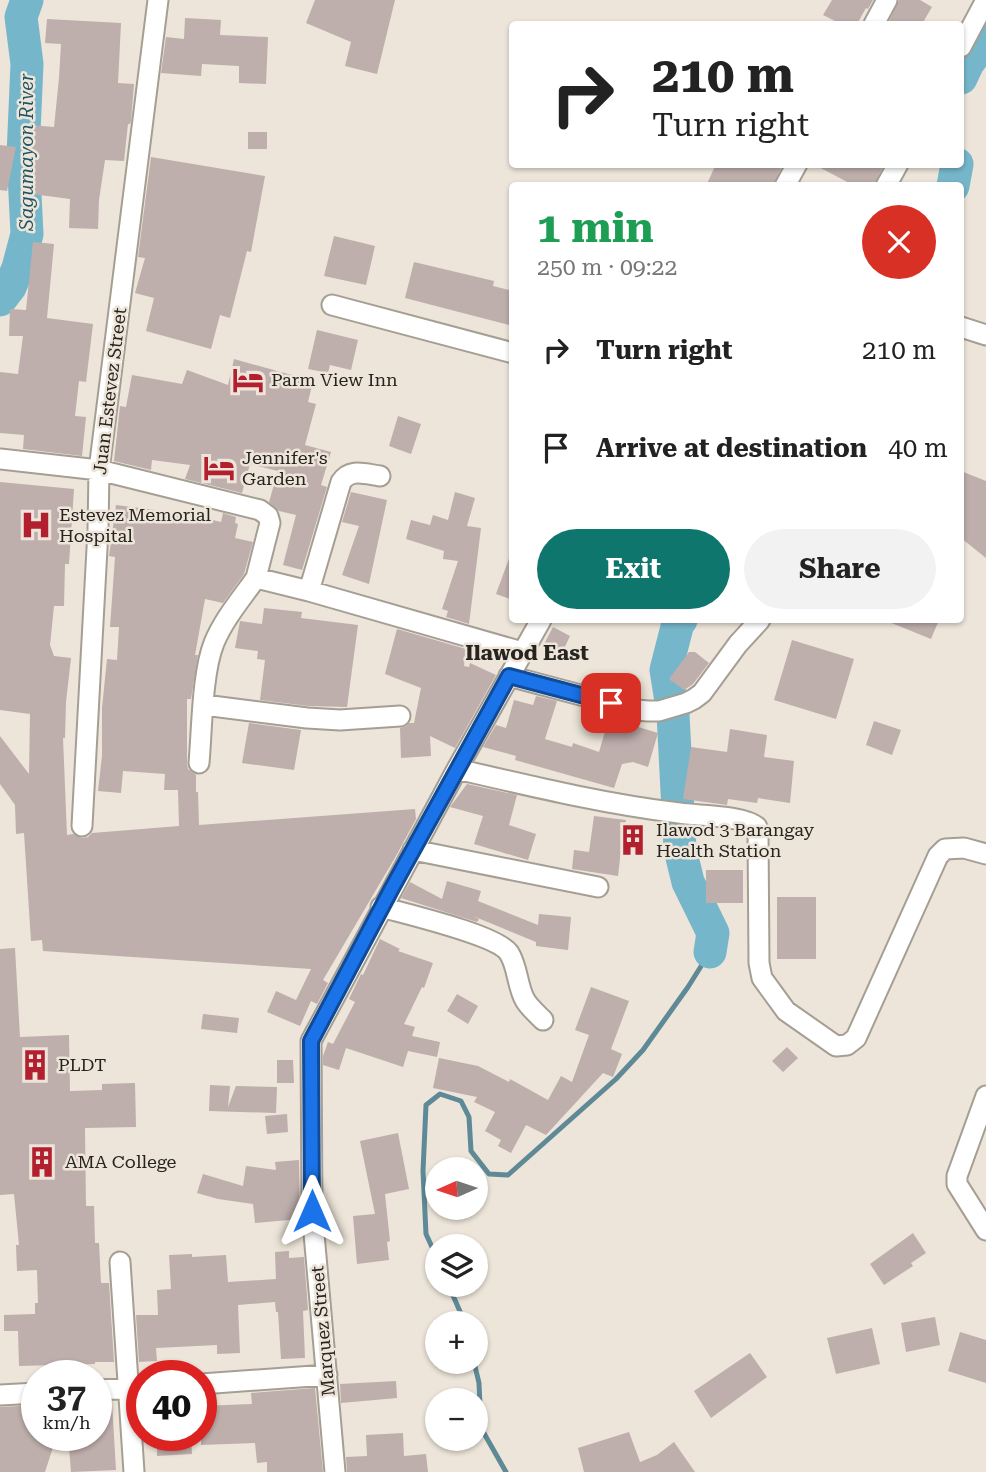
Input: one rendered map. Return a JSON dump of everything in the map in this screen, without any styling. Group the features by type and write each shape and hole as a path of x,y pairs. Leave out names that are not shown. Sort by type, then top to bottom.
{"street":[{"name":"Juan Estevez Street","path":"82,826 99,470 158,0"},
{"path":"876,21 887,0"},
{"path":"964,41 986,0"},
{"path":"332,305 509,352"},
{"path":"964,328 986,335"},
{"path":"0,459 99,470 260,510 268,516 270,523 256,578 227,618 213,645 207,669 199,763"},
{"path":"309,592 344,477 351,473 380,476"},
{"path":"256,578 522,652"},
{"name":"Marquez Street","path":"335,1472 312,1211 311,1041 457,769 539,623"},
{"path":"509,676 637,710 659,711 686,703 702,693 757,623"},
{"path":"204,705 340,720 400,716"},
{"path":"457,769 589,800 752,822 757,827 758,963 762,978 786,1011 836,1046 848,1045 856,1038 937,856 945,849 955,848 986,854"},
{"path":"413,850 598,887"},
{"path":"382,907 479,936 508,951 525,1000 543,1020"},
{"path":"986,1096 957,1175 957,1184 986,1230"},
{"path":"120,1262 132,1360"},
{"path":"217,1383 327,1375"},
{"path":"0,1395 21,1394"},
{"path":"134,1451 134,1472"}],"building":[{"path":"315,0 395,0 377,74 345,66 351,42 306,23"},
{"path":"832,0 873,0 859,21 835,21 823,15"},
{"path":"899,0 920,0 932,7 924,21 889,21"},
{"path":"185,18 221,20 220,35 268,37 266,84 239,83 239,66 202,64 201,76 161,73 166,37 184,39"},
{"path":"47,19 121,23 118,83 134,84 131,121 128,124 124,161 105,160 98,229 69,228 70,199 32,194 30,125 54,127 59,78 61,44 45,43"},
{"path":"248,132 267,132 267,149 248,149"},
{"path":"0,145 16,147 7,191 0,190"},
{"path":"151,157 265,176 251,252 247,251 230,318 220,315 211,349 146,331 154,298 135,293 145,258 138,257"},
{"path":"714,168 781,168 775,182 708,182"},
{"path":"821,168 882,168 876,182 847,182"},
{"path":"334,236 375,246 366,285 324,276"},
{"path":"33,242 54,244 47,318 93,324 86,382 79,381 75,416 86,417 82,456 23,449 24,435 0,433 0,372 18,374 23,336 9,336 10,309 26,310"},
{"path":"414,262 494,281 493,286 509,290 509,325 405,298"},
{"path":"317,330 358,340 351,370 330,365 328,373 308,369"},
{"path":"234,359 313,381 308,402 316,404 305,445 331,452 321,485 327,487 302,570 283,565 296,515 279,511 269,502 278,471 250,464 242,493 185,479 190,465 152,460 151,470 114,461 120,406 126,407 132,375 182,384 187,370 228,385"},
{"path":"398,416 421,424 411,454 389,446"},
{"path":"964,472 986,481 986,558 964,540"},
{"path":"0,482 74,489 69,564 65,564 64,606 54,606 50,645 54,656 71,658 63,738 67,835 73,834 82,838 92,833 179,826 178,790 164,790 165,774 123,771 121,793 98,791 107,659 117,660 119,627 110,627 115,557 109,556 116,505 170,512 203,522 204,518 221,522 223,513 236,517 235,523 238,524 235,538 253,542 244,574 223,603 205,599 195,655 198,655 191,699 187,699 187,763 188,769 196,775 199,825 415,809 416,819 323,980 328,983 317,1004 311,1001 300,1026 267,1012 276,991 296,1000 311,969 43,951 42,940 31,941 24,833 16,834 15,805 0,784 0,736 29,774 30,714 0,710"},
{"path":"351,492 387,500 369,584 342,575 359,526 342,522"},
{"path":"455,492 475,498 467,526 481,528 469,624 446,617 448,611 442,609 458,561 443,559 444,551 406,539 411,520 430,525 433,515 448,520"},
{"path":"509,558 509,599 496,594"},
{"path":"264,608 302,612 301,618 358,625 347,707 308,706 260,700 265,660 257,659 258,651 235,648 240,621 262,624"},
{"path":"891,623 938,623 931,639"},
{"path":"553,627 570,636 560,657 542,648"},
{"path":"397,629 466,649 464,666 469,667 470,663 496,675 455,748 430,736 431,756 401,758 400,728 414,723 421,688 385,674"},
{"path":"792,640 854,659 836,719 774,700"},
{"path":"689,652 695,652 709,663 693,684 684,690 669,679"},
{"path":"536,696 557,701 545,739 572,747 573,743 599,752 609,718 658,733 648,767 633,762 622,764 614,788 515,760 516,756 483,747 496,725 506,728 514,700 533,705"},
{"path":"874,721 901,730 892,755 866,745"},
{"path":"249,723 301,730 294,770 242,763"},
{"path":"730,729 767,735 764,757 794,761 790,803 758,798 757,803 728,799 727,805 683,799 691,747 727,752"},
{"path":"467,784 517,795 509,825 536,834 528,860 474,844 483,816 450,807"},
{"path":"594,816 626,820 624,829 641,830 640,851 621,850 618,876 572,869 574,850 589,852"},
{"path":"706,870 743,870 743,903 706,903"},
{"path":"447,881 481,891 478,901 538,925 539,914 571,917 568,950 536,946 536,942 473,916 479,919 477,922 401,898 410,882 442,899"},
{"path":"777,897 816,897 816,959 777,959"},
{"path":"380,939 400,949 398,951 433,963 424,988 422,987 404,1024 415,1027 412,1036 440,1042 437,1057 408,1051 403,1067 346,1048 339,1070 323,1065 328,1042 333,1044 355,1002 349,999"},
{"path":"15,948 20,1037 69,1035 70,1091 102,1090 102,1084 135,1083 136,1127 85,1128 86,1206 94,1206 95,1243 99,1243 101,1283 109,1283 114,1362 21,1360 19,1366 18,1331 4,1331 4,1315 35,1314 35,1303 38,1303 37,1270 17,1271 16,1245 19,1245 14,1194 0,1195 0,949"},
{"path":"591,987 629,1001 611,1049 622,1054 613,1077 603,1073 546,1135 526,1125 511,1153 498,1146 501,1140 485,1131 495,1112 474,1102 477,1097 433,1088 439,1058 478,1066 509,1082 510,1079 548,1100 561,1076 572,1082 589,1035 575,1030"},
{"path":"457,994 478,1006 468,1024 447,1011"},
{"path":"203,1014 239,1018 237,1033 201,1029"},
{"path":"787,1047 798,1058 783,1072 772,1061"},
{"path":"277,1060 293,1060 294,1083 277,1083"},
{"path":"210,1085 230,1086 228,1107 236,1086 277,1087 276,1113 209,1111"},
{"path":"287,1114 288,1132 267,1134 265,1116"},
{"path":"398,1133 409,1189 385,1194 390,1241 387,1242 389,1260 357,1264 353,1216 375,1214 360,1141"},
{"path":"299,1160 300,1219 255,1223 253,1204 197,1193 203,1174 243,1186 246,1166 276,1170 275,1162"},
{"path":"913,1233 926,1253 911,1263 913,1266 884,1285 870,1264"},
{"path":"289,1251 289,1258 304,1257 308,1310 303,1311 305,1358 281,1359 275,1302 238,1305 240,1353 217,1354 217,1345 156,1348 157,1360 139,1360 136,1315 158,1315 157,1290 171,1289 169,1255 226,1255 228,1282 276,1279 275,1252"},
{"path":"935,1317 940,1345 906,1352 901,1323"},
{"path":"872,1328 880,1364 836,1374 827,1338"},
{"path":"960,1332 986,1340 986,1383 948,1371"},
{"path":"750,1353 767,1377 711,1418 694,1391"},
{"path":"396,1381 397,1398 341,1403 340,1384"},
{"path":"315,1388 323,1472 267,1472 267,1462 257,1463 255,1443 217,1444 217,1405 252,1404 251,1393"},
{"path":"112,1402 116,1470 71,1472 69,1451 112,1451"},
{"path":"21,1406 21,1451 52,1451 45,1472 0,1472 0,1407"},
{"path":"629,1432 640,1462 657,1455 674,1442 695,1472 584,1472 578,1448"},
{"path":"403,1433 404,1456 426,1454 428,1472 347,1472 346,1457 367,1456 366,1435"},
{"path":"157,1451 192,1451 192,1454 157,1456"}],"waterway":[{"name":"Sagumayon River","path":"0,300 10,287 18,268 27,234 23,155 27,64 21,17 27,0"},
{"path":"964,72 986,39"},
{"path":"954,182 956,168"},
{"path":"678,623 666,670 673,714 680,849 688,882 713,933 710,952"},
{"path":"426,1234 423,1171 426,1105 440,1094 461,1101 469,1117 471,1151 489,1174 508,1175 616,1079 643,1050 710,952"},
{"path":"454,1297 460,1311"},
{"path":"477,1374 481,1428 506,1472"}],"place":[{"name":"Parm View Inn","path":"248,380"},
{"name":"Jennifer's Garden","path":"219,468"},
{"name":"Estevez Memorial Hospital","path":"36,525"},
{"name":"Ilawod 3 Barangay Health Station","path":"633,840"},
{"name":"PLDT","path":"35,1065"},
{"name":"AMA College","path":"42,1162"}],"district":[{"name":"Ilawod East","path":"527,653"}],"route":[{"path":"312,1211 311,1041 509,676 611,703"}]}
